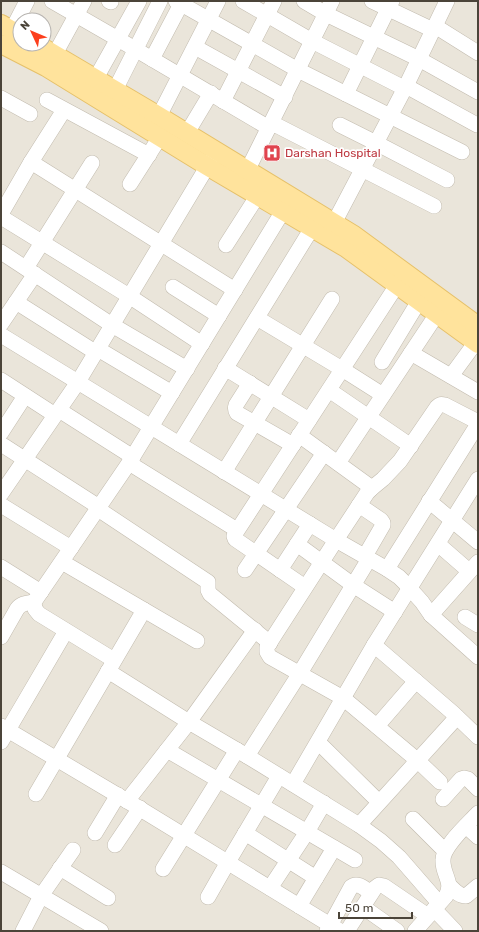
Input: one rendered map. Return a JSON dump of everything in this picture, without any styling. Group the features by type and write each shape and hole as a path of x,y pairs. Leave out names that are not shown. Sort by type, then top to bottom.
{"main road":[{"path":"8,33 46,68 160,137 212,158 244,177 334,223 354,235 477,337"},
{"path":"51,52 187,133 212,158"},
{"path":"244,177 258,196 346,248 437,314 477,337"}],"street":[{"path":"8,33 28,1"},
{"path":"52,1 217,97 270,125 362,169 434,206"},
{"path":"55,54 84,1"},
{"path":"96,78 139,1"},
{"path":"115,90 160,1"},
{"path":"159,116 218,1"},
{"path":"242,1 312,41 477,125"},
{"path":"187,133 238,71 274,1"},
{"path":"304,1 329,7 374,37 419,59 478,92"},
{"path":"372,1 390,5 478,53"},
{"path":"152,59 178,2 298,70 462,152"},
{"path":"334,223 405,87 446,2"},
{"path":"346,94 390,5"},
{"path":"244,177 329,7"},
{"path":"195,47 285,97"},
{"path":"1,98 30,114"},
{"path":"47,100 149,155"},
{"path":"1,214 31,162 64,110"},
{"path":"340,125 376,142 447,180"},
{"path":"130,184 160,137"},
{"path":"1,494 78,382 212,158"},
{"path":"31,162 235,290"},
{"path":"1,324 16,302 42,243 92,163"},
{"path":"226,245 258,196"},
{"path":"283,211 152,427 38,597 35,609 39,614 66,631 111,666 189,722 324,803 382,841 399,857 434,910 455,931"},
{"path":"1,217 129,296 202,344"},
{"path":"179,444 312,228"},
{"path":"1,252 112,325 187,369"},
{"path":"305,587 235,540 234,536 397,285"},
{"path":"173,287 219,316"},
{"path":"224,472 332,299"},
{"path":"382,362 419,301"},
{"path":"16,302 172,393"},
{"path":"338,463 437,314"},
{"path":"257,318 383,396"},
{"path":"1,334 286,510 399,577 422,602 431,615 477,652"},
{"path":"451,376 477,337"},
{"path":"411,353 451,376 477,388"},
{"path":"225,368 309,420"},
{"path":"1,380 25,396 57,412 237,530"},
{"path":"250,383 236,405 235,410 237,413 255,423 324,453 372,488"},
{"path":"329,390 411,446"},
{"path":"1,433 25,396"},
{"path":"387,569 478,423 445,405 439,404 400,461 392,471 372,488 321,562 267,647 267,652 270,657 343,698 417,760 440,782"},
{"path":"1,444 208,582 208,590 210,594 270,643"},
{"path":"245,570 324,453"},
{"path":"293,784 374,645 452,520 473,498 478,479"},
{"path":"429,501 478,542"},
{"path":"1,505 71,548"},
{"path":"163,869 218,780 242,753 300,673 353,585 383,525 381,520 359,506"},
{"path":"280,570 310,524"},
{"path":"297,544 353,585 395,612"},
{"path":"431,615 474,567 438,544"},
{"path":"62,562 197,641"},
{"path":"1,567 38,597"},
{"path":"1,637 19,606 38,597"},
{"path":"36,794 144,610"},
{"path":"465,616 478,625"},
{"path":"95,833 128,801 189,722 255,630"},
{"path":"66,631 3,733 56,759 128,801 299,906 333,929 351,887 357,884 371,894"},
{"path":"374,645 478,737"},
{"path":"377,726 416,681"},
{"path":"359,825 457,717"},
{"path":"318,742 379,802"},
{"path":"167,750 355,860"},
{"path":"208,897 279,776"},
{"path":"443,799 461,779 464,778 468,779 478,789"},
{"path":"115,845 128,801"},
{"path":"270,888 307,832 324,803"},
{"path":"478,813 445,850 442,861 450,886 459,894 466,896 478,886"},
{"path":"413,820 445,850"},
{"path":"466,826 478,837"},
{"path":"245,832 316,878"},
{"path":"299,906 334,848"},
{"path":"23,931 41,896 73,850"},
{"path":"60,868 108,898"},
{"path":"1,872 101,931"},
{"path":"347,931 375,888 379,885 434,910"},
{"path":"415,931 446,896 449,892 450,886"},
{"path":"363,907 397,931"}],"shaded area":[{"path":"1,1 478,1 478,931 1,931"}],"place":[{"name":"Darshan Hospital","path":"272,153"}]}
